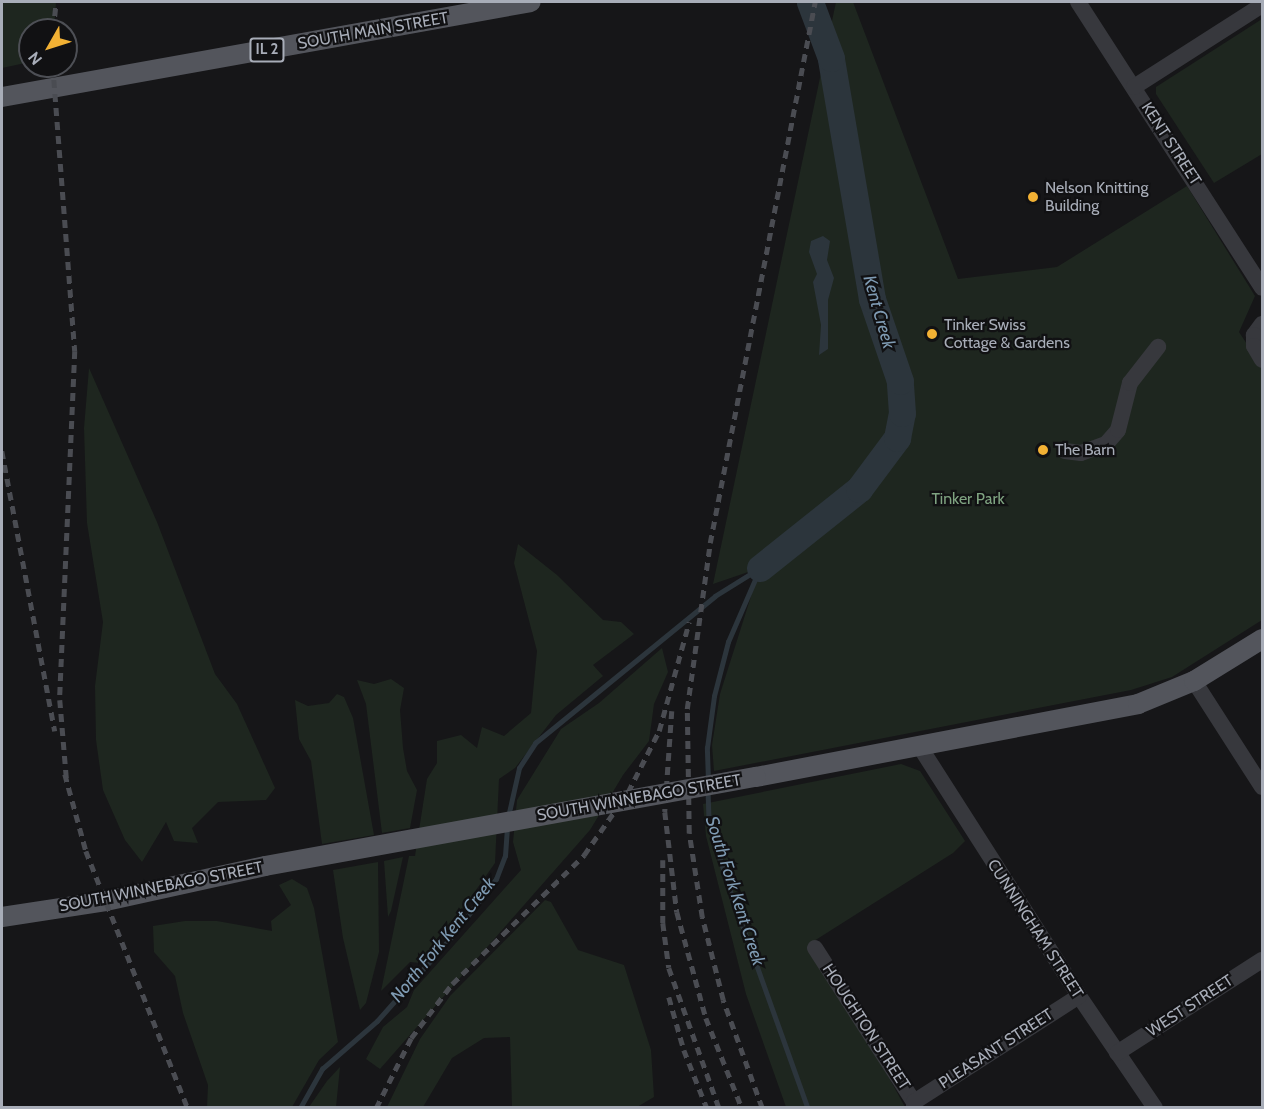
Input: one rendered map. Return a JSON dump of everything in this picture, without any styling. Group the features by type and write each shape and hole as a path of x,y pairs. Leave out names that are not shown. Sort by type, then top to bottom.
{"main road":[{"name":"SOUTH MAIN STREET","path":"2,97 531,2"},
{"name":"SOUTH WINNEBAGO STREET","path":"2,917 106,901 265,866 920,747 1138,704 1194,681 1263,639"}],"street":[{"name":"KENT STREET","path":"1078,2 1263,288"},
{"path":"1134,87 1263,5"},
{"path":"1263,324 1254,335 1254,345 1263,360"},
{"path":"1065,451 1081,453 1106,444 1118,430 1130,383 1158,347"},
{"path":"1194,681 1263,787"},
{"name":"CUNNINGHAM STREET","path":"920,747 1079,996 1155,1107"},
{"name":"HOUGHTON STREET","path":"815,948 914,1104"},
{"name":"WEST STREET","path":"1117,1053 1263,960"},
{"name":"PLEASANT STREET","path":"914,1104 1079,996"}],"green space":[{"path":"2,2 56,2 55,18 18,18 18,65 2,68"},
{"name":"Tinker Park","path":"836,2 853,2 958,279 1057,267 1187,186 1255,296 1239,332 1262,367 1262,620 1172,677 1131,690 714,771 712,745 720,694 760,568 713,584"},
{"path":"1262,19 1262,154 1214,183 1156,94 1156,87"},
{"path":"89,368 157,522 215,674 237,704 275,788 266,800 218,802 192,828 198,843 174,841 166,822 142,862 125,840 103,790 96,740 95,686 103,622 87,523 84,428"},
{"path":"518,544 557,575 603,620 621,622 634,634 593,665 603,676 556,715 515,768 499,779 495,863 438,944 420,963 410,962 381,991 409,856 415,856 427,779 437,763 437,741 461,735 477,748 482,727 504,736 531,713 537,651 514,563"},
{"path":"662,648 668,672 654,704 649,741 623,775 590,830 380,1069 366,1059 383,1027 407,1007 414,990 521,870 513,842 517,800 561,729 599,703"},
{"path":"391,679 404,688 400,710 403,748 407,771 417,790 410,828 382,833 366,704 357,680 374,684"},
{"path":"337,694 344,697 353,718 374,835 322,844 311,761 299,739 295,700 308,706 329,703"},
{"path":"901,764 920,771 965,841 953,853 814,941 905,1107 786,1107 746,994 706,836 703,804"},
{"path":"403,857 391,911 388,917 384,861"},
{"path":"378,862 379,952 366,1003 360,1010 343,938 333,870"},
{"path":"292,879 307,888 314,908 338,1042 319,1060 292,1107 207,1107 208,1085 183,1013 175,976 154,952 153,926 185,921 217,921 272,931 271,921 291,905 279,885"},
{"path":"545,900 551,902 578,950 624,965 651,1050 654,1097 637,1107 512,1107 510,1037 484,1038 452,1058 423,1107 387,1107 420,1039 450,996"},
{"path":"340,1067 336,1107 309,1107 327,1081"}],"shaded area":[{"path":"823,236 830,241 827,260 834,278 828,300 828,349 819,355 821,325 813,282 817,274 809,252 811,241"}],"waterway":[{"name":"Kent Creek","path":"760,568 859,489 897,438 902,413 900,381 872,299 831,58 810,2"},
{"name":"South Fork Kent Creek","path":"708,781 707,748 714,696 728,642 760,568"},
{"name":"North Fork Kent Creek","path":"508,817 519,768 535,743 715,596 760,568"},
{"name":"South Fork Kent Creek","path":"708,790 709,823 732,896 808,1108"},
{"name":"North Fork Kent Creek","path":"300,1108 322,1069 377,1021 449,940 496,879 505,856 507,826"}],"railway":[{"path":"54,18 56,2"},
{"path":"762,1108 723,1000 702,917 689,833 687,709 710,543 815,2"},
{"path":"54,78 75,351 60,700 67,783"},
{"path":"2,451 55,731"},
{"path":"376,1108 411,1038 452,984 584,855 628,792 659,731 689,622"},
{"path":"672,711 665,812 677,912 706,1018 742,1108"},
{"path":"65,774 86,851 188,1108"},
{"path":"663,860 663,923 669,968 719,1108"},
{"path":"669,997 684,1050 707,1108"}],"place":[{"name":"Nelson Knitting Building","path":"1033,197"},
{"name":"Tinker Swiss Cottage & Gardens","path":"932,334"},
{"name":"The Barn","path":"1043,450"}]}
